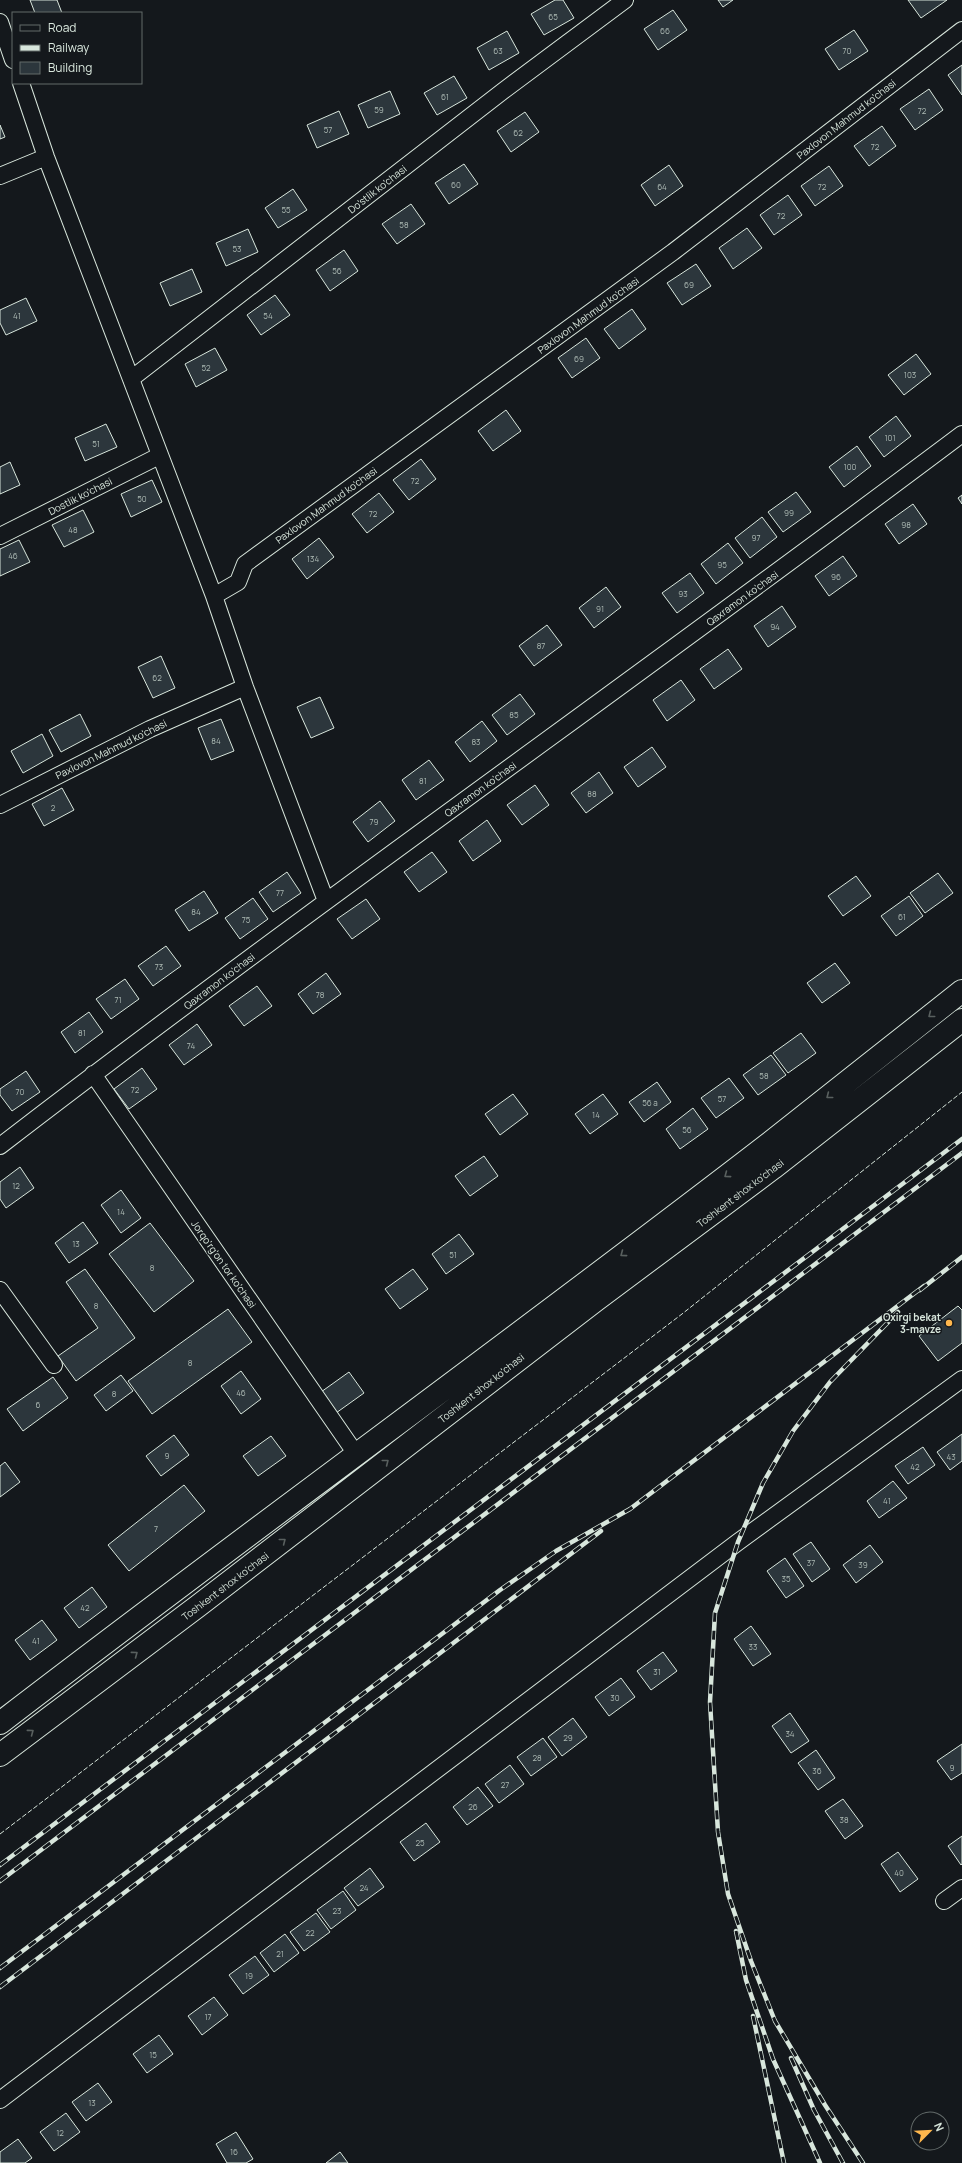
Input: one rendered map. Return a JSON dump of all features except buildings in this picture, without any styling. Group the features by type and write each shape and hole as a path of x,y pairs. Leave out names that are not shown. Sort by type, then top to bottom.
{"highway":[{"name":"Toshkent shox ko'chasi","path":"0,1755 210,1597 590,1292 772,1141 962,991"},
{"name":"Toshkent shox ko'chasi","path":"0,1723 191,1576 356,1454 590,1292 773,1168 962,1020"}],"street":[{"name":"Do'stlik ko'chasi","path":"132,379 503,91 625,0"},
{"path":"0,22 12,57"},
{"name":"Paxlovon Mahmud ko'chasi","path":"214,596 238,582 245,564 667,257 962,30"},
{"path":"21,84 46,157 132,379 159,456 214,596 245,687 326,901"},
{"path":"0,176 46,157"},
{"name":"Qaxramon ko'chasi","path":"0,1146 93,1074 326,901 777,573 962,434"},
{"name":"Dostlik ko'chasi","path":"0,536 159,456"},
{"name":"Paxlovon Mahmud ko'chasi","path":"0,805 150,729 245,687"},
{"name":"Jorqo'rg'on tor ko'chasi","path":"93,1074 356,1454"},
{"path":"0,1290 54,1365"},
{"path":"0,2100 738,1542 962,1379"},
{"path":"944,1901 962,1888"}],"railway":[{"path":"0,1865 962,1139"},
{"path":"0,1881 962,1153"},
{"path":"920,1290 962,1257"},
{"path":"0,1968 500,1590 556,1551 630,1509 924,1286"},
{"path":"863,2163 825,2105 775,2021 751,1961 728,1894 718,1832 710,1702 715,1613 738,1542 763,1483 793,1431 830,1382 898,1312"},
{"path":"0,1987 601,1531"},
{"path":"736,1931 746,1980 773,2059 820,2163"},
{"path":"753,2016 784,2163"},
{"path":"791,2058 814,2110 843,2163"}],"fence":[{"path":"0,1834 682,1314 962,1092"}],"place":[{"name":"Oxirgi bekat 3-mavze","path":"949,1323"}]}
